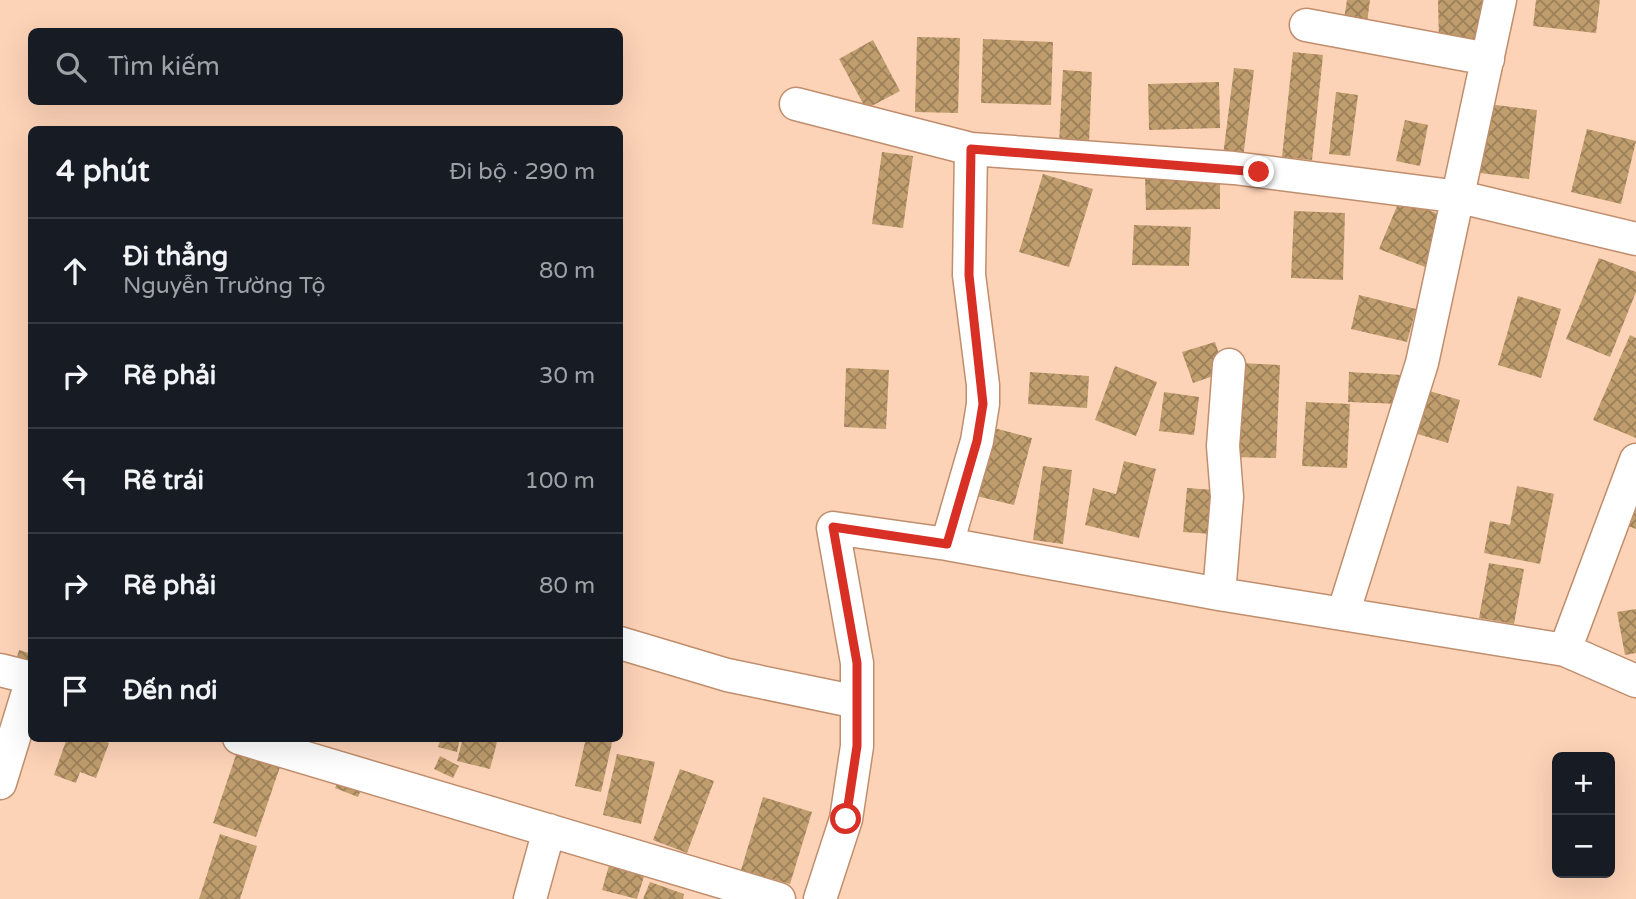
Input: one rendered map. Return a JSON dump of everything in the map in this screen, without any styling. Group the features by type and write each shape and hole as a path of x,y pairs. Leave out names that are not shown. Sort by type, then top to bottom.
{"street":[{"path":"1343,614 1422,363 1460,197 1500,0"},
{"path":"1306,25 1488,59"},
{"path":"796,104 971,149 1234,169 1460,197 1636,240"},
{"path":"947,544 977,441 983,404 969,275 971,149"},
{"path":"1219,594 1227,497 1224,409 1230,365"},
{"path":"1566,650 1636,460"},
{"path":"820,899 846,819 857,746 857,663 833,527 947,544 1219,594 1566,650 1636,681"},
{"path":"623,644 727,675 857,702"},
{"path":"0,670 28,677"},
{"path":"0,782 28,691"},
{"path":"253,742 779,899"},
{"path":"530,899 550,830"}],"building":[{"path":"1347,0 1370,0 1367,23 1344,19"},
{"path":"1438,0 1483,0 1483,41 1439,42"},
{"path":"1536,0 1600,0 1596,33 1533,26"},
{"path":"917,37 960,38 958,113 915,112"},
{"path":"983,39 1053,42 1051,105 981,103"},
{"path":"873,40 900,91 866,109 839,59"},
{"path":"1293,52 1323,55 1312,160 1282,157"},
{"path":"1234,68 1254,70 1243,158 1223,156"},
{"path":"1063,70 1092,72 1089,144 1059,143"},
{"path":"1219,82 1220,128 1149,130 1148,84"},
{"path":"1336,92 1358,95 1350,156 1329,154"},
{"path":"1488,104 1537,110 1529,179 1480,173"},
{"path":"1405,120 1428,125 1420,166 1396,161"},
{"path":"1587,129 1636,141 1621,204 1571,192"},
{"path":"882,152 913,156 903,228 872,224"},
{"path":"1043,174 1093,189 1069,267 1019,252"},
{"path":"1220,175 1220,209 1146,210 1145,176"},
{"path":"1400,199 1446,217 1425,267 1379,249"},
{"path":"1294,211 1345,213 1343,280 1291,278"},
{"path":"1134,225 1191,227 1189,266 1132,265"},
{"path":"1599,258 1636,272 1636,292 1610,357 1566,339"},
{"path":"1359,295 1416,309 1407,342 1351,329"},
{"path":"1518,296 1561,309 1541,378 1498,365"},
{"path":"1630,335 1636,338 1636,438 1593,420"},
{"path":"1215,342 1225,372 1193,383 1182,352"},
{"path":"1240,363 1280,365 1276,458 1236,457"},
{"path":"1115,366 1157,382 1136,436 1095,420"},
{"path":"846,368 889,370 886,429 844,427"},
{"path":"1030,372 1089,376 1087,408 1028,404"},
{"path":"1349,372 1402,375 1401,404 1348,402"},
{"path":"1426,390 1460,400 1448,443 1414,433"},
{"path":"1164,392 1199,397 1194,435 1159,431"},
{"path":"1306,402 1350,404 1347,468 1302,466"},
{"path":"986,426 1032,438 1014,505 968,494"},
{"path":"1124,461 1156,469 1139,538 1085,525 1093,488 1116,494"},
{"path":"1043,466 1072,470 1063,544 1033,540"},
{"path":"1517,486 1554,494 1540,564 1484,553 1490,521 1510,525"},
{"path":"1187,488 1215,490 1212,534 1183,532"},
{"path":"1636,500 1636,529 1626,525"},
{"path":"1489,563 1524,569 1514,624 1479,618"},
{"path":"1636,609 1636,653 1625,655 1617,612"},
{"path":"19,650 28,653 28,668 15,664"},
{"path":"66,742 109,743 96,778 80,772 76,783 54,775"},
{"path":"440,742 459,742 457,752 438,747"},
{"path":"462,742 497,742 490,769 457,761"},
{"path":"585,742 612,742 601,792 575,786"},
{"path":"237,752 280,767 256,837 213,823"},
{"path":"617,754 655,762 641,824 603,815"},
{"path":"440,756 459,766 453,778 434,769"},
{"path":"680,769 714,781 687,853 653,840"},
{"path":"342,773 364,782 358,797 335,788"},
{"path":"763,797 812,812 790,884 741,870"},
{"path":"220,834 257,846 240,899 199,899"},
{"path":"610,862 645,873 637,899 602,890"},
{"path":"650,882 684,894 683,899 643,899"}],"route":[{"path":"846,819 857,746 857,663 833,527 947,544 977,441 983,404 984,385 969,275 971,149 1259,172"}]}
